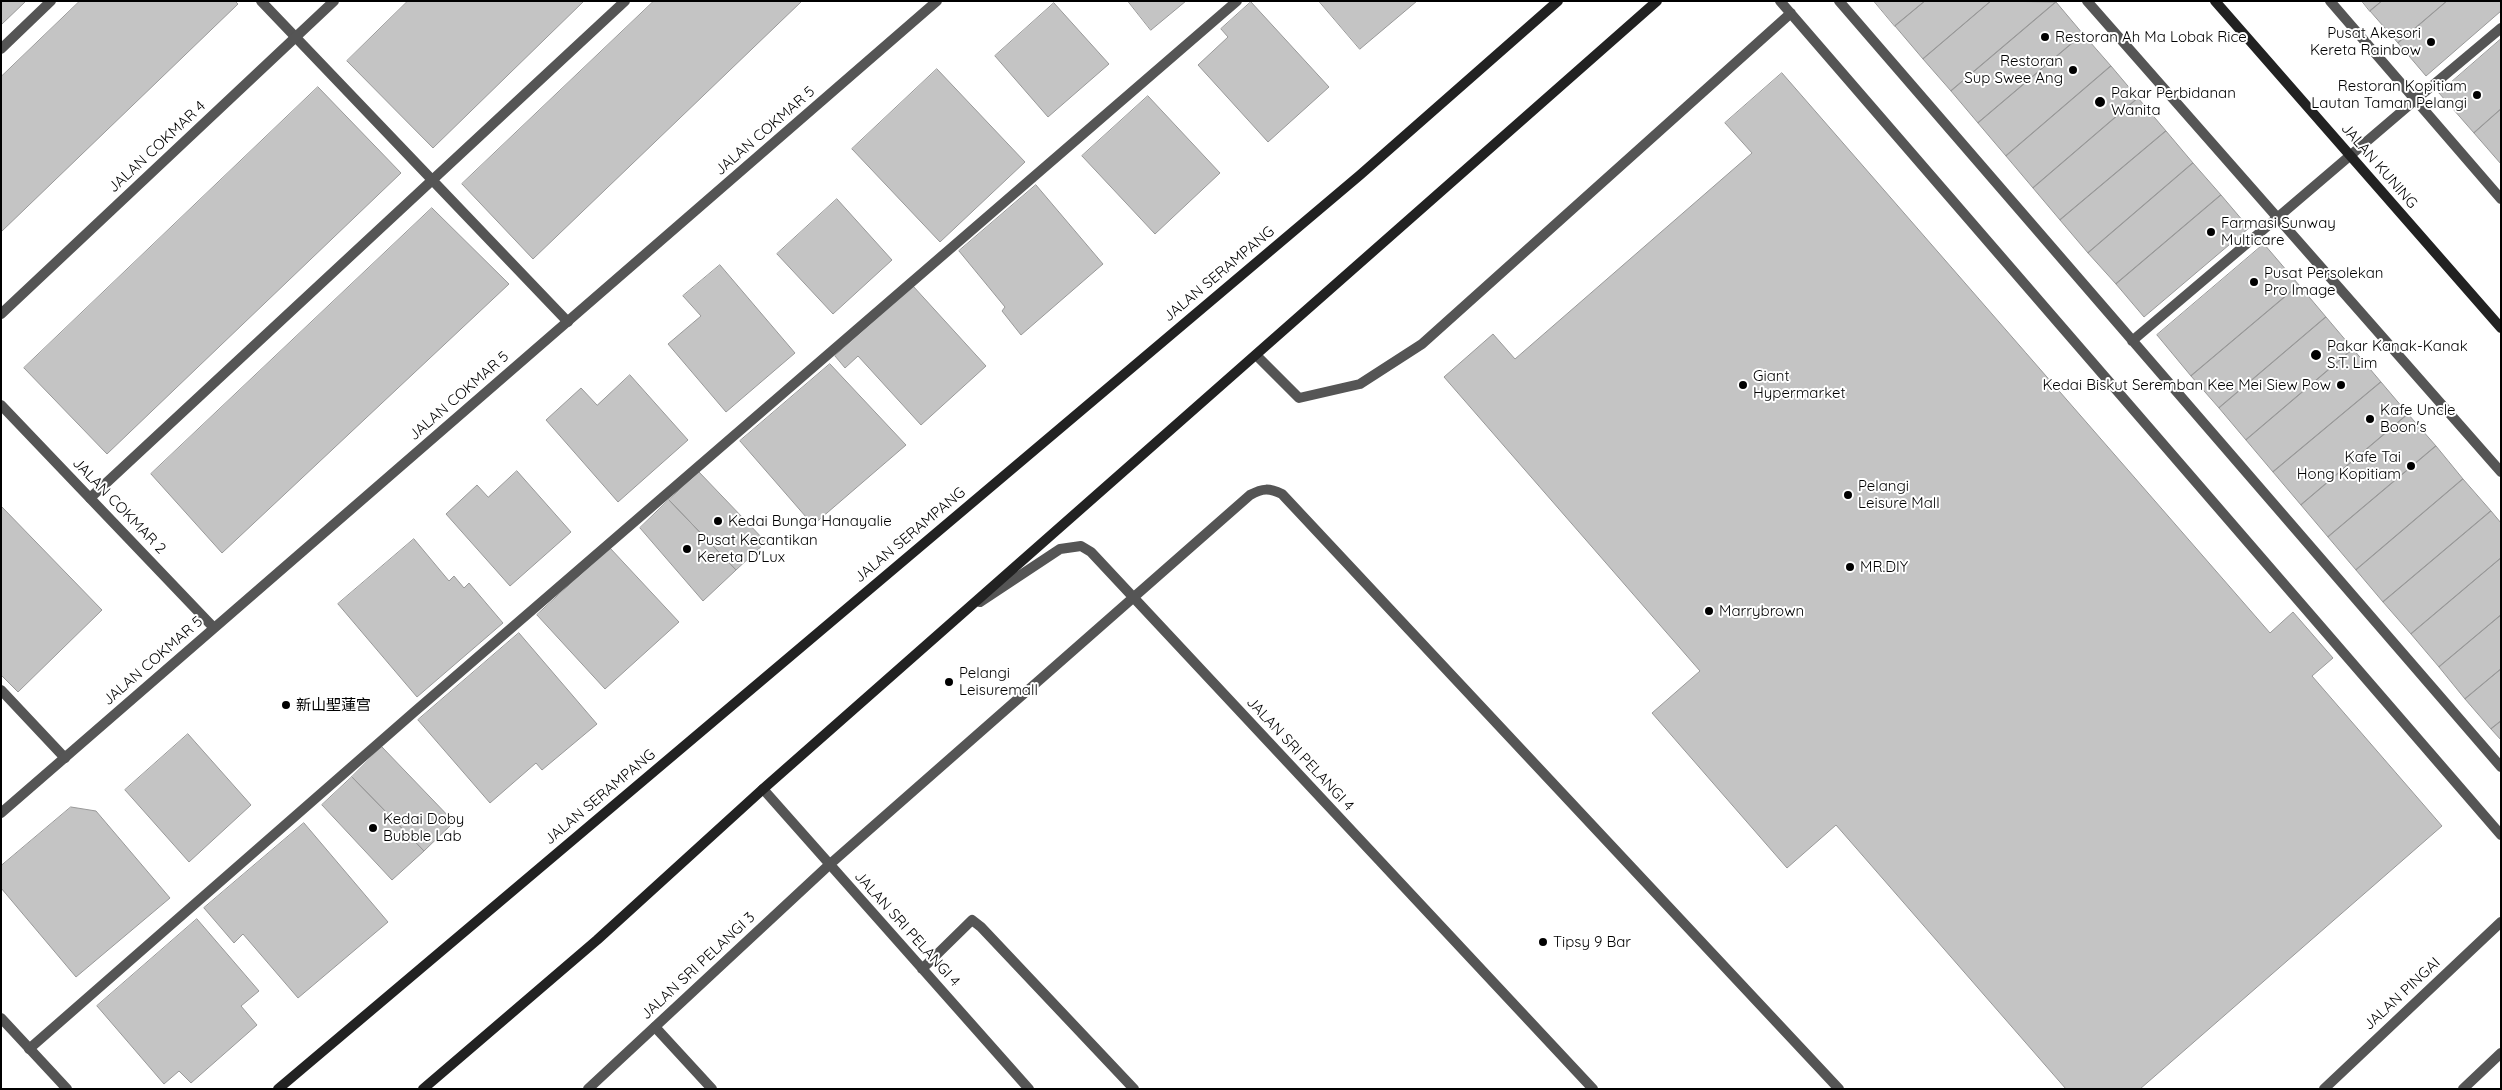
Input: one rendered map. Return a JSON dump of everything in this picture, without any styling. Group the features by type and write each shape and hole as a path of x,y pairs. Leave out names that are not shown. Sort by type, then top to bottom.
{"main road":[{"name":"JALAN SERAMPANG","path":"278,1089 1337,194 1558,1"},
{"path":"423,1089 596,940 762,789 1257,356 1657,1"},
{"name":"JALAN KUNING","path":"2215,1 2501,328"}],"street":[{"path":"1,50 51,1"},
{"path":"261,1 568,322"},
{"name":"JALAN COKMAR 4","path":"1,314 334,1"},
{"path":"90,498 625,1"},
{"name":"JALAN COKMAR 5","path":"1,813 937,1"},
{"path":"29,1049 436,693 1237,1"},
{"path":"1780,1 2501,835"},
{"path":"1839,1 2501,767"},
{"path":"2088,1 2501,472"},
{"path":"2330,1 2414,101 2501,199"},
{"path":"1257,356 1299,398 1360,384 1422,344 1791,13"},
{"path":"2132,341 2501,28"},
{"name":"JALAN COKMAR 2","path":"1,405 214,628"},
{"name":"JALAN SRI PELANGI 3","path":"588,1089 829,865 1133,597 1250,495 1262,489 1272,489 1282,494 1839,1089"},
{"name":"JALAN SRI PELANGI 4","path":"958,616 1060,549 1081,546 1091,552 1593,1089"},
{"path":"1,690 65,758"},
{"name":"JALAN SRI PELANGI 4","path":"762,789 1029,1089"},
{"path":"922,969 972,920 981,927 1134,1089"},
{"name":"JALAN PINGAI","path":"2324,1089 2501,922"},
{"path":"1,1018 67,1089"},
{"path":"655,1027 712,1089"},
{"path":"2463,1089 2501,1053"}],"building":[{"path":"1,1 26,1 1,25"},
{"path":"80,1 235,1 238,4 1,232 1,77"},
{"path":"408,1 584,1 433,148 347,61"},
{"path":"654,1 802,1 533,259 462,184"},
{"path":"1128,1 1186,1 1151,30"},
{"path":"1319,1 1417,1 1360,49"},
{"path":"1874,1 1925,1 1895,26"},
{"path":"1925,1 1991,1 1923,59 1895,26"},
{"path":"1991,1 2056,2 1951,91 1923,59"},
{"path":"2362,1 2382,1 2370,11"},
{"path":"2382,1 2447,1 2398,43 2370,11"},
{"path":"2447,1 2501,1 2501,11 2426,76 2398,43"},
{"path":"1251,2 1329,87 1268,142 1198,65 1228,37 1221,29"},
{"path":"2056,2 2083,34 1978,123 1951,91"},
{"path":"1054,3 1109,64 1048,117 995,56"},
{"path":"2083,34 2111,66 2006,156 1978,123"},
{"path":"2501,39 2501,109 2474,133 2439,93"},
{"path":"2111,66 2138,98 2033,188 2006,156"},
{"path":"937,69 1025,162 940,242 852,149"},
{"name":"Pelangi Leisure Mall","path":"1782,73 2270,633 2293,612 2333,658 2312,676 2442,826 2140,1089 2066,1089 1836,825 1787,868 1652,713 1700,671 1444,377 1493,334 1515,359 1752,153 1725,123"},
{"path":"318,87 401,173 107,454 24,368"},
{"path":"1148,96 1220,173 1155,234 1082,156"},
{"path":"2138,98 2166,131 2060,220 2033,188"},
{"path":"2501,109 2501,164 2474,133"},
{"path":"2166,131 2193,163 2088,253 2060,220"},
{"path":"2193,163 2221,195 2116,284 2088,253"},
{"path":"1036,185 1103,264 1021,335 1002,311 1005,307 959,251"},
{"path":"2221,195 2249,228 2144,317 2116,284"},
{"path":"837,199 892,260 833,314 777,254"},
{"path":"432,208 509,284 222,553 151,474"},
{"path":"2264,244 2299,285 2191,376 2157,335"},
{"path":"720,265 795,353 726,412 668,344 701,316 683,296"},
{"path":"2299,285 2326,317 2219,408 2191,376"},
{"path":"913,286 986,366 921,425 858,356 845,368 835,356"},
{"path":"2326,317 2353,349 2246,440 2219,408"},
{"path":"2353,349 2381,382 2273,472 2246,440"},
{"path":"830,364 906,445 813,525 740,441"},
{"path":"630,375 688,440 618,502 546,420 581,388 597,405"},
{"path":"2381,382 2408,414 2301,505 2273,472"},
{"path":"2408,414 2436,446 2328,537 2301,505"},
{"path":"2436,446 2463,479 2356,570 2328,537"},
{"path":"517,471 571,532 510,586 446,514 477,485 488,497"},
{"name":"Kedai Bunga Hanayalie","path":"699,472 766,542 736,570 669,500"},
{"path":"2463,479 2491,511 2383,602 2356,570"},
{"name":"Pusat Kecantikan Kereta D'Lux","path":"669,500 736,570 703,601 640,528"},
{"path":"1,506 102,610 18,692 1,675"},
{"path":"2491,511 2501,523 2501,558 2411,634 2383,602"},
{"path":"414,539 449,581 454,576 464,588 469,583 503,623 417,697 338,604"},
{"path":"610,548 679,622 605,689 537,615"},
{"path":"2501,558 2501,615 2439,667 2411,634"},
{"path":"2501,615 2501,669 2465,699 2439,667"},
{"path":"519,633 597,724 542,770 536,763 490,803 418,720"},
{"path":"2501,669 2501,721 2491,729 2465,699"},
{"path":"2501,721 2501,740 2491,729"},
{"path":"188,734 251,805 189,862 125,790"},
{"path":"382,747 454,822 424,851 352,777"},
{"name":"Kedai Doby Bubble Lab","path":"352,777 424,851 392,880 322,805"},
{"path":"71,807 96,811 170,898 76,977 1,888 1,866"},
{"path":"304,823 388,922 298,998 243,934 234,943 204,908"},
{"path":"197,919 259,991 241,1006 257,1025 191,1083 179,1071 164,1084 97,1006"}],"place":[{"name":"Restoran Ah Ma Lobak Rice","path":"2045,37"},
{"name":"Pusat Akesori Kereta Rainbow","path":"2431,42"},
{"name":"Restoran Sup Swee Ang","path":"2073,70"},
{"name":"Restoran Kopitiam Lautan Taman Pelangi","path":"2477,95"},
{"name":"Pakar Perbidanan Wanita","path":"2100,102"},
{"name":"Farmasi Sunway Multicare","path":"2211,232"},
{"name":"Pusat Persolekan Pro Image","path":"2254,282"},
{"name":"Pakar Kanak-Kanak S.T. Lim","path":"2316,355"},
{"name":"Giant Hypermarket","path":"1743,385"},
{"name":"Kedai Biskut Seremban Kee Mei Siew Pow","path":"2341,385"},
{"name":"Kafe Uncle Boon's","path":"2370,419"},
{"name":"Kafe Tai Hong Kopitiam","path":"2411,466"},
{"name":"Pelangi Leisure Mall","path":"1848,495"},
{"name":"Kedai Bunga Hanayalie","path":"718,521"},
{"name":"Pusat Kecantikan Kereta D'Lux","path":"687,549"},
{"name":"MR.DIY","path":"1850,567"},
{"name":"Marrybrown","path":"1709,611"},
{"name":"Pelangi Leisuremall","path":"949,682"},
{"name":"新山聖蓮宫","path":"286,705"},
{"name":"Kedai Doby Bubble Lab","path":"373,828"},
{"name":"Tipsy 9 Bar","path":"1543,942"}]}
